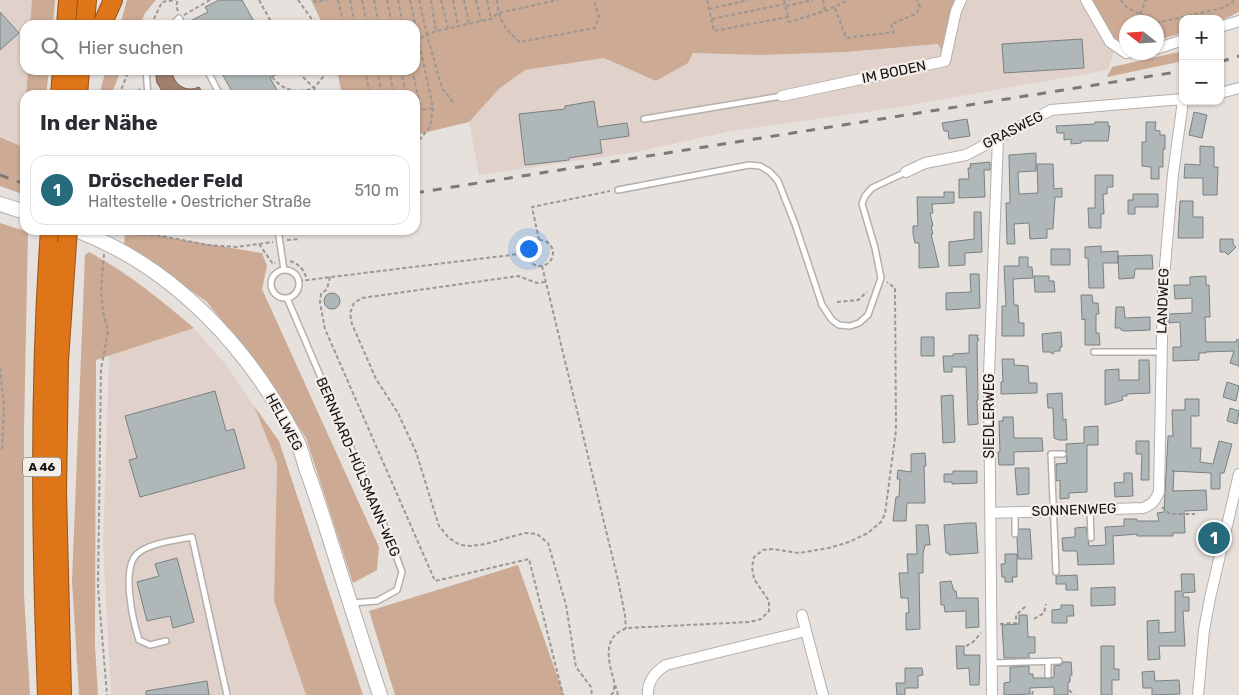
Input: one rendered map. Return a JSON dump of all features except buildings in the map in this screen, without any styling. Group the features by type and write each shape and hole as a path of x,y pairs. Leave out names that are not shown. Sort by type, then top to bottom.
{"highway":[{"path":"66,20 68,0"},
{"path":"85,20 87,0"},
{"path":"104,20 113,0"},
{"path":"60,90 62,75"},
{"name":"A 46","path":"47,695 42,584 42,462 50,235"},
{"name":"A 46","path":"62,695 57,492 59,361 70,235"}],"street":[{"name":"IM BODEN","path":"782,96 945,61 956,11 961,0"},
{"path":"1086,0 1110,42 1119,48"},
{"path":"1224,26 1239,21"},
{"path":"1164,46 1179,41"},
{"path":"1224,92 1239,88"},
{"name":"GRASWEG","path":"906,172 925,163 966,155 1051,110 1179,100"},
{"name":"LANDWEG","path":"1155,500 1160,492 1162,292 1173,174 1182,105"},
{"name":"SIEDLERWEG","path":"992,695 991,664 986,628 990,513 989,374 998,138"},
{"path":"0,204 20,210"},
{"name":"HELLWEG","path":"74,235 105,243 124,253 163,279 200,308 243,354 268,391 297,441 317,496 380,695"},
{"path":"1198,695 1204,630 1235,506 1239,474"},
{"name":"SONNENWEG","path":"990,513 1142,508 1150,506 1155,500"},
{"path":"802,615 823,695"},
{"path":"648,695 650,680 666,664 806,631"}],"lane":[{"path":"146,75 148,90"},
{"path":"210,75 217,90"},
{"path":"644,119 782,96"},
{"path":"618,190 749,164 760,166 770,172 778,181 795,224 822,305 832,320 839,325 850,326 859,323 868,315 881,278 875,248 862,204 864,196 872,188 906,172"},
{"path":"278,235 284,270"},
{"path":"284,270 293,272 299,281 298,289 294,295 287,298 280,297 272,288 274,275 284,270"},
{"name":"BERNHARD-HÜLSMANN-WEG","path":"287,298 402,572 397,590 376,601 350,603"},
{"path":"1094,352 1162,352"},
{"path":"1056,572 1051,454 1063,454"},
{"path":"1090,509 1091,538"},
{"path":"1015,512 1015,534"},
{"path":"166,641 150,645 139,640 135,630 128,581 137,554 151,546 192,536 227,695"},
{"path":"1048,662 1048,675"},
{"path":"991,664 1059,662"}],"path":[{"path":"153,20 162,2 177,0 176,6 179,18 210,0"},
{"path":"259,0 270,20"},
{"path":"298,0 311,20"},
{"path":"315,0 315,2 327,0"},
{"path":"338,0 343,20"},
{"path":"350,0 354,20"},
{"path":"362,0 366,20"},
{"path":"374,0 378,20"},
{"path":"387,0 391,20"},
{"path":"398,0 402,20"},
{"path":"410,0 414,20"},
{"path":"419,0 442,88 453,102"},
{"path":"431,0 436,31"},
{"path":"441,0 448,28"},
{"path":"453,0 458,26"},
{"path":"464,0 469,24"},
{"path":"476,0 481,22"},
{"path":"487,0 491,19"},
{"path":"497,0 498,13 506,31 520,42 595,28 599,17 594,0"},
{"path":"420,38 436,31 491,19 498,13 558,0"},
{"path":"707,0 714,31 788,17"},
{"path":"709,9 748,0"},
{"path":"784,0 789,22 835,8 849,0"},
{"path":"712,20 813,0"},
{"path":"823,0 825,11"},
{"path":"835,8 846,38 894,32 891,24 916,14 920,7 917,0"},
{"path":"1121,0 1126,7 1140,14 1146,0"},
{"path":"1164,21 1222,8 1236,0"},
{"path":"420,53 433,108 430,127 420,139"},
{"path":"121,90 128,75"},
{"path":"301,75 314,88"},
{"path":"310,90 314,88 324,75"},
{"path":"366,75 369,90"},
{"path":"378,75 381,90"},
{"path":"390,75 393,90"},
{"path":"402,75 405,90"},
{"path":"413,75 416,90"},
{"path":"272,77 284,88 291,90"},
{"path":"420,106 421,110 433,108"},
{"path":"539,240 532,207 618,190"},
{"path":"156,235 237,247 300,239"},
{"path":"539,240 543,240 550,245 553,254 550,262 542,266 537,266 530,262 527,253 529,246 539,240"},
{"path":"105,243 101,289 103,312 108,331 100,369 98,587 107,695"},
{"path":"299,281 527,253"},
{"path":"542,266 618,580 626,628"},
{"path":"546,282 537,283 518,276 362,298 354,303 350,313 352,324 376,379 398,413 416,452 439,526 449,538 460,545 470,546 485,544 525,533 537,534 548,543 566,605 576,667 591,687 592,695"},
{"path":"330,277 327,289 321,294 320,303 325,328 435,581 529,559 563,695"},
{"path":"618,695 610,662 609,649 615,636 626,628 750,622 761,619 768,612 769,601 754,579 752,567 754,557 758,553 763,550 772,549 799,553 829,548 868,534 881,522 885,514 895,438 896,366 895,288 881,278"},
{"path":"837,302 858,300 870,289"},
{"path":"0,368 4,406 2,450"},
{"path":"1155,500 1170,514 1195,514"},
{"path":"1034,619 1044,613 1046,604"},
{"path":"966,646 986,628 1016,623 1016,615 1027,605"},
{"path":"611,695 614,692 615,683"},
{"path":"1069,690 1074,695"},
{"path":"1032,695 1033,691"}],"shaded area":[{"path":"0,0 32,0 30,20 20,20 20,75 28,75 26,90 20,90 20,146 0,136"},
{"path":"32,0 55,0 53,20 30,20"},
{"path":"127,0 156,0 145,13 142,20 121,20"},
{"path":"311,0 965,0 961,5 948,62 938,44 846,52 760,55 693,53 688,63 656,81 604,58 525,70 500,88 469,122 420,134 420,90 341,90 338,75 420,75 420,20 321,20"},
{"path":"965,0 1082,0 1114,53 1108,70 888,109 731,131 636,152 479,175 469,122 500,88 525,70 604,58 656,81 688,63 693,53 760,55 846,52 938,44 948,61"},
{"path":"1082,0 1239,0 1239,12 1224,19 1224,15 1179,15 1179,34 1164,38 1164,15 1119,15 1119,41 1102,30"},
{"path":"1179,52 1179,62 1107,77 1112,67 1143,60 1164,60 1164,55"},
{"path":"28,75 48,75 47,90 26,90"},
{"path":"105,75 119,75 113,90 100,90"},
{"path":"156,75 173,75 181,86 189,89 199,87 201,90 162,90 157,83"},
{"path":"0,137 20,146 20,193 0,186"},
{"path":"0,223 20,229 20,235 28,235 24,431 24,594 30,695 0,695"},
{"path":"125,235 157,235 262,253 267,266 262,289 379,547 377,570 353,583 306,438 260,367 206,301 124,245"},
{"path":"89,252 131,278 194,328 96,360 95,646 98,695 79,695 72,581 85,255"},
{"path":"194,328 227,366 254,406 277,463 274,601 306,695 111,695 103,547 109,356"},
{"path":"254,406 279,441 363,695 306,695 274,601 277,463"},
{"path":"518,565 564,695 395,695 369,611"}],"railway":[{"path":"1224,61 1239,56"},
{"path":"420,192 1179,72"},
{"path":"0,175 20,182"}],"place":[{"name":"Dröscheder Feld","path":"1214,538"}]}
